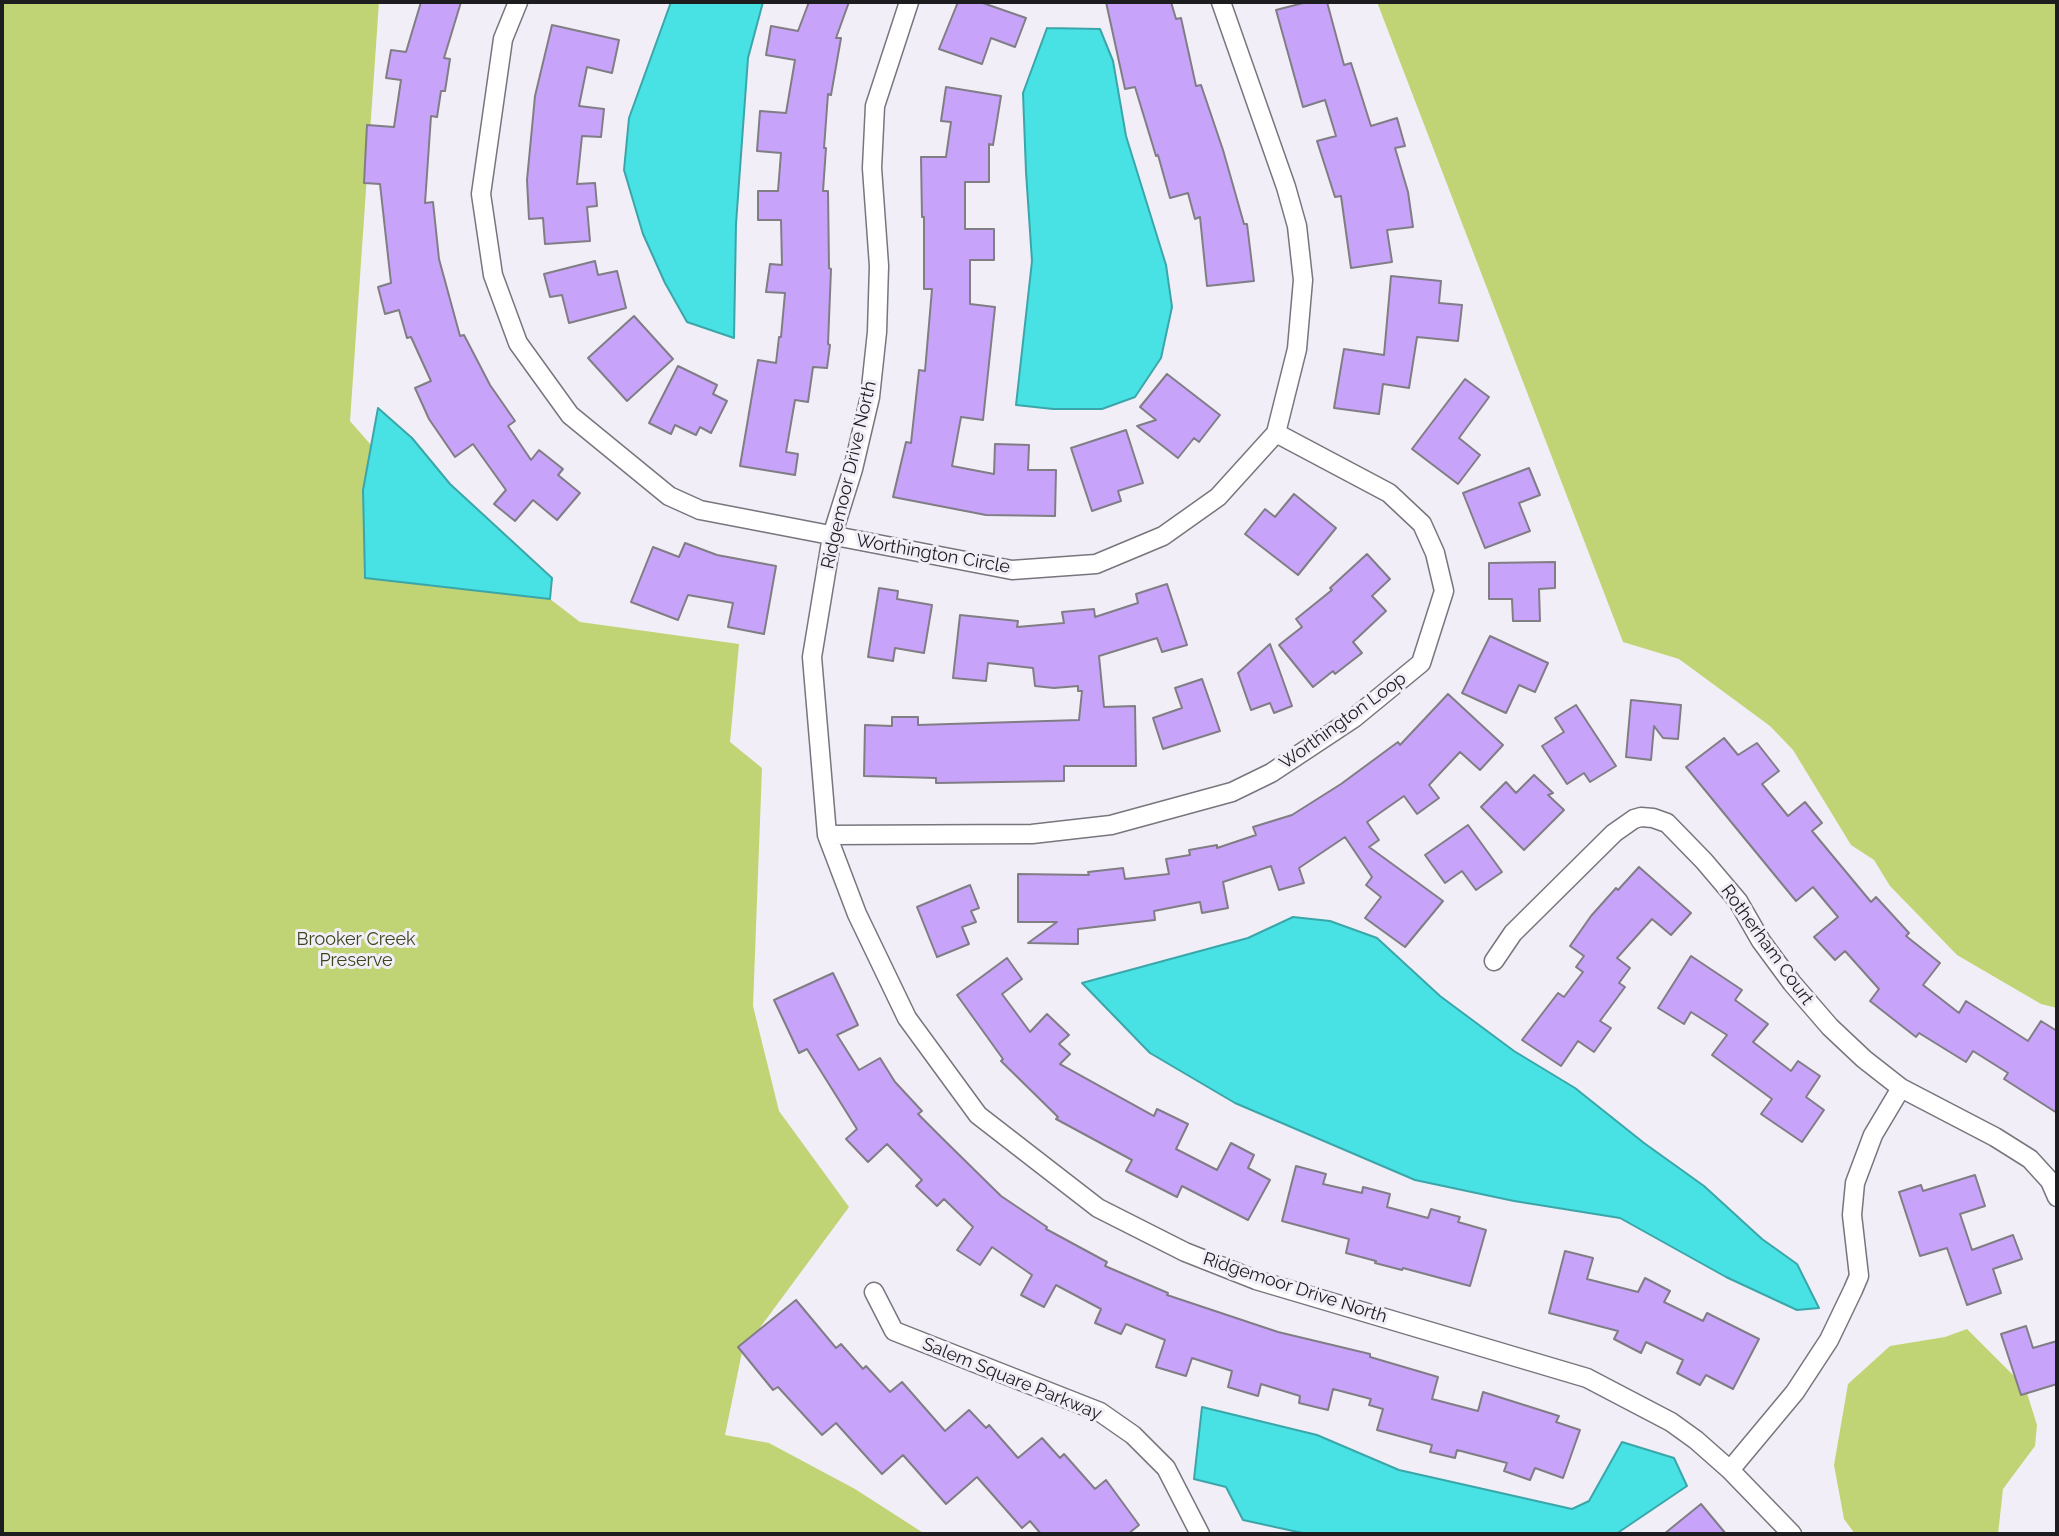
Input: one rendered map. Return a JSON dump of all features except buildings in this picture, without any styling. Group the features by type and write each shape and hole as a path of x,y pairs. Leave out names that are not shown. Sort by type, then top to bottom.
{"street":[{"name":"Worthington Circle","path":"518,2 503,39 481,194 493,275 517,343 570,415 669,496 700,510 1012,570 1096,564 1163,536 1218,496 1276,433 1297,349 1303,280 1297,226 1286,187 1220,2"},
{"name":"Ridgemoor Drive North","path":"909,2 875,106 872,168 879,266 877,332 870,397 853,468 832,536 811,657 827,835 857,914 907,1018 978,1115 1098,1208 1185,1252 1256,1280 1587,1378 1671,1422 1696,1440 1730,1470 1792,1534"},
{"name":"Worthington Loop","path":"827,835 1045,832 1111,825 1232,792 1271,772 1354,718 1421,663 1444,591 1435,553 1422,524 1389,493 1276,433"},
{"name":"Rotherham Court","path":"1494,961 1513,933 1614,833 1634,819 1642,817 1667,823 1738,901 1761,941 1792,983 1830,1027 1864,1059 1901,1088 1995,1137 2030,1159 2050,1181 2057,1197"},
{"path":"1730,1470 1795,1392 1829,1340 1853,1290 1859,1276 1852,1215 1855,1183 1872,1135 1901,1088"},
{"name":"Salem Square Parkway","path":"874,1292 894,1331 1100,1412 1133,1435 1166,1468 1200,1534"}],"green space":[{"name":"Brooker Creek Preserve","path":"2,2 379,2 350,421 371,445 363,490 365,578 550,599 580,622 739,644 730,742 762,768 753,1006 779,1111 849,1207 742,1352 725,1435 769,1443 855,1489 925,1534 2,1534"},
{"path":"1377,2 2057,2 2057,1008 2041,1004 1957,955 1890,886 1874,860 1851,845 1793,750 1770,726 1679,659 1623,642"},
{"path":"1967,1329 2025,1387 2037,1425 2035,1446 2003,1489 1998,1534 1855,1534 1844,1519 1834,1465 1848,1384 1890,1346 1945,1337"}],"water":[{"path":"671,2 763,2 748,58 736,224 734,338 687,322 665,283 643,234 624,170 629,118"},
{"path":"1047,28 1100,29 1113,61 1126,136 1166,265 1172,307 1161,358 1135,397 1102,409 1053,409 1016,405 1032,261 1023,93"},
{"path":"378,408 412,438 450,484 552,578 550,599 365,578 363,490"},
{"path":"1293,917 1330,921 1377,938 1440,996 1514,1051 1575,1088 1704,1186 1762,1239 1797,1264 1819,1308 1797,1310 1726,1277 1620,1218 1514,1201 1415,1180 1235,1103 1150,1053 1082,983 1248,938"},
{"path":"1202,1407 1317,1435 1399,1470 1572,1509 1589,1501 1622,1442 1674,1458 1687,1486 1616,1534 1307,1534 1243,1520 1226,1487 1194,1479"}]}
